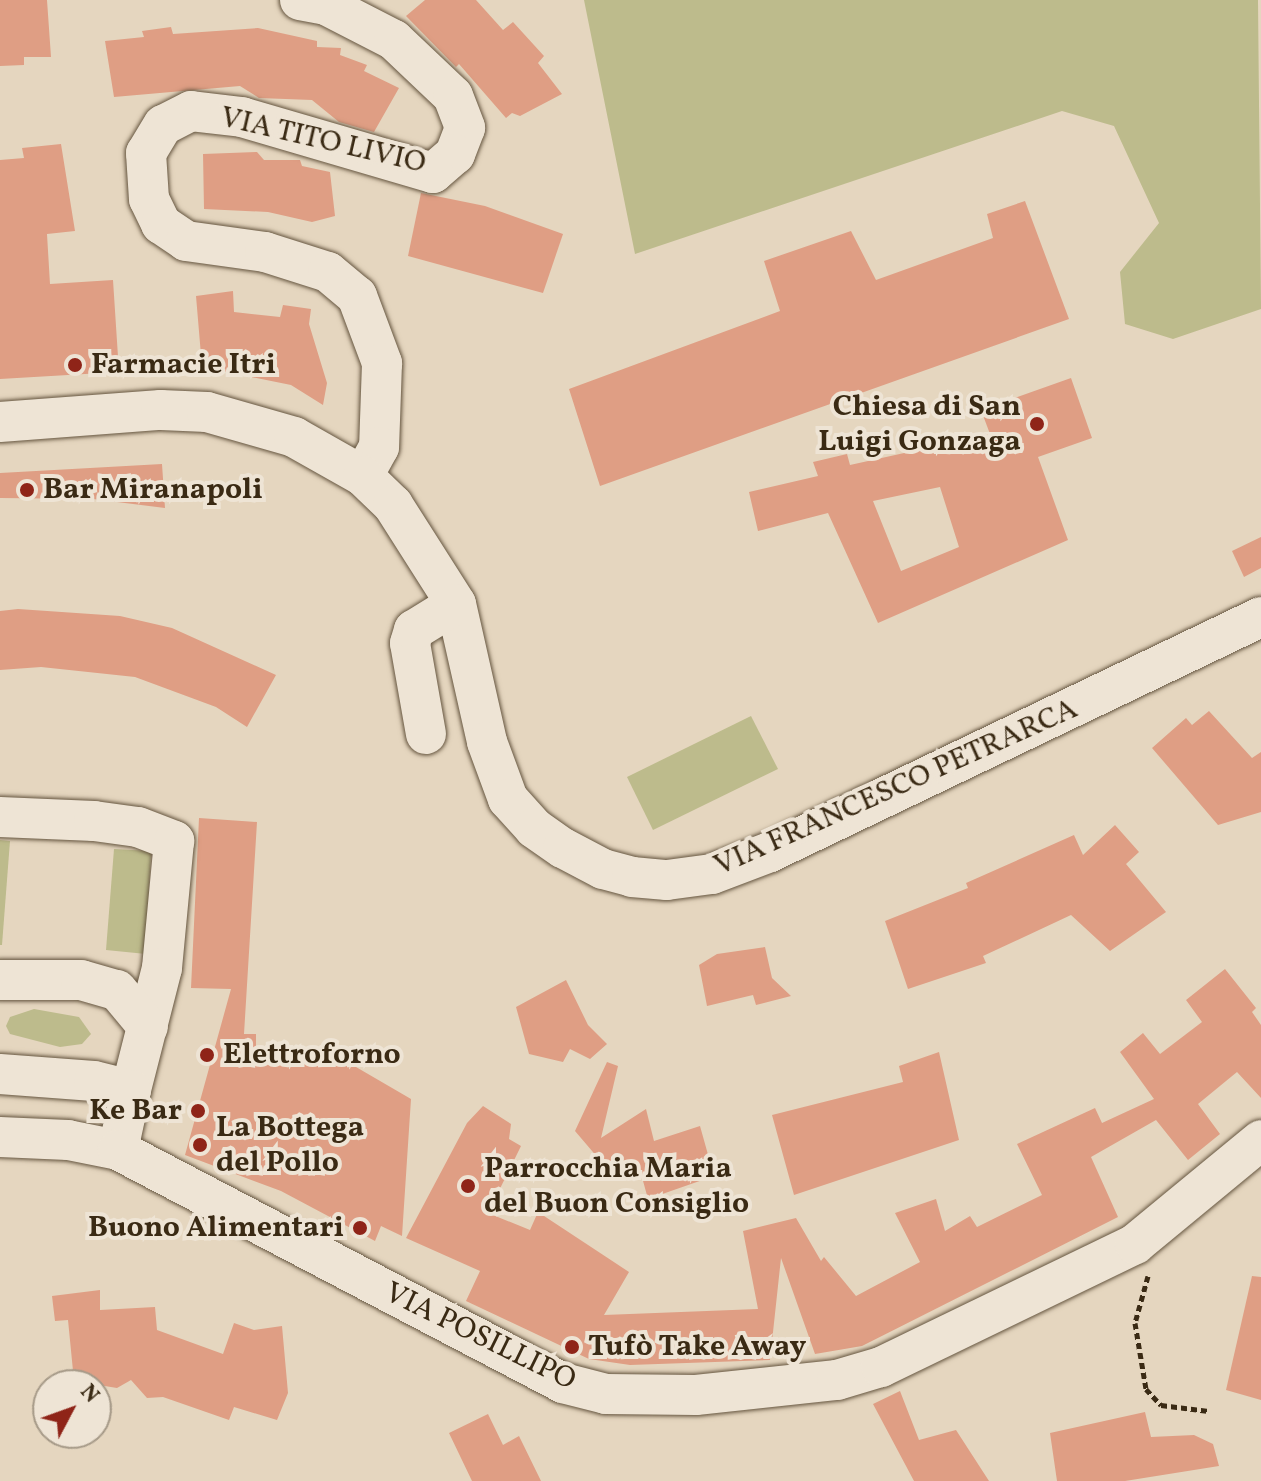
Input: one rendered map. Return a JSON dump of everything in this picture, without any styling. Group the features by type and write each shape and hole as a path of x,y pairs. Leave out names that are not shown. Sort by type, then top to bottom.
{"street":[{"name":"VIA TITO LIVIO","path":"300,0 326,5 394,40 453,96 465,128 455,154 433,173 242,117 191,111 163,125 146,153 149,199 161,224 186,241 265,252 328,272 357,296 382,363 379,447 363,476"},
{"name":"VIA FRANCESCO PETRARCA","path":"0,422 161,410 207,412 294,437 363,476 393,505 456,604 487,742 508,799 534,828 603,869 667,880 712,874 770,852 1261,617"},
{"path":"426,734 410,643 414,630 456,604"},
{"path":"0,817 138,827 174,841 162,968 118,1150"},
{"path":"0,980 81,980 117,990 148,1027"},
{"path":"0,1074 94,1081 131,1090"},
{"name":"VIA POSILLIPO","path":"0,1137 68,1140 118,1150 563,1383 606,1394 696,1395 837,1380 895,1361 1135,1244 1261,1140"}],"path":[{"path":"1149,1272 1135,1323 1146,1389 1161,1405 1209,1411"}],"shaded area":[{"path":"584,0 1258,0 1261,309 1173,339 1125,324 1120,272 1159,223 1114,126 1062,111 635,254"},
{"path":"751,716 778,769 653,830 627,777"},
{"path":"0,840 10,841 2,945 0,945"},
{"path":"114,849 151,851 146,954 106,950"},
{"path":"34,1009 79,1017 91,1034 82,1044 60,1047 10,1034 6,1026 10,1017"}],"building":[{"path":"0,0 47,0 51,57 24,57 24,65 0,66"},
{"path":"425,0 476,0 503,30 513,22 544,56 538,63 562,94 520,116 512,113 506,118 459,64 456,67 406,16"},
{"path":"171,27 173,34 258,28 317,41 317,47 341,48 340,55 367,65 364,71 399,88 374,132 339,122 312,100 259,98 240,86 114,97 105,41 144,37 142,31"},
{"path":"61,144 75,231 47,234 50,284 113,280 119,372 0,379 0,160 24,158 22,148"},
{"path":"257,152 264,160 300,160 302,166 330,172 335,216 312,222 268,212 204,209 203,154"},
{"path":"421,193 485,206 563,234 543,293 408,256"},
{"path":"1025,201 1069,319 600,486 569,389 780,311 764,261 851,231 876,280 993,238 987,214"},
{"path":"233,291 234,312 280,317 283,305 311,309 309,324 327,383 323,405 291,385 202,367 196,296"},
{"path":"1071,378 1092,438 1038,457 1068,540 878,623 828,513 758,531 749,492 818,476 813,462 847,454 850,465 990,434 981,410","holes":["940,487 959,547 901,571 873,501"]},
{"path":"162,464 165,508 93,499 0,498 0,473"},
{"path":"1261,537 1261,568 1244,577 1232,551"},
{"path":"18,609 120,616 172,628 276,675 247,727 216,707 135,677 41,667 0,670 0,611"},
{"path":"1209,711 1252,758 1261,752 1261,812 1218,825 1152,748 1186,718 1192,725"},
{"path":"199,818 257,822 244,1034 256,1034 256,1053 308,1053 344,1060 411,1099 402,1236 381,1226 375,1241 281,1191 185,1155 231,989 191,988"},
{"path":"1115,825 1139,852 1126,864 1166,912 1110,951 1071,915 983,956 986,963 908,989 885,921 968,888 966,883 1074,835 1083,855"},
{"path":"765,947 772,978 791,996 756,1005 753,995 707,1006 699,965 717,954"},
{"path":"1225,969 1256,1008 1252,1012 1261,1025 1261,1098 1237,1072 1198,1104 1220,1134 1188,1160 1156,1120 1091,1157 1118,1217 862,1346 815,1354 781,1258 770,1360 630,1365 589,1359 466,1301 480,1271 406,1238 467,1123 483,1106 511,1124 509,1139 521,1146 488,1213 530,1230 538,1212 629,1272 604,1315 758,1309 743,1231 796,1218 821,1261 824,1257 856,1296 920,1262 895,1213 936,1199 945,1231 970,1216 977,1227 1042,1195 1017,1144 1095,1108 1102,1123 1154,1099 1120,1052 1143,1033 1160,1054 1202,1022 1186,1000"},
{"path":"566,980 588,1025 607,1044 590,1059 570,1049 563,1062 529,1054 516,1007"},
{"path":"939,1052 959,1140 794,1195 772,1115 903,1082 899,1066"},
{"path":"607,1062 618,1066 601,1138 646,1109 654,1141 700,1126 714,1176 648,1199 640,1170 604,1165 575,1131"},
{"path":"1252,1276 1261,1277 1261,1400 1226,1390"},
{"path":"100,1290 100,1310 155,1307 157,1330 223,1354 234,1323 254,1330 282,1326 288,1393 277,1420 234,1407 229,1420 163,1397 147,1398 131,1380 117,1388 112,1387 112,1369 73,1369 68,1320 55,1321 52,1296"},
{"path":"900,1391 919,1440 956,1430 989,1481 914,1481 873,1404"},
{"path":"1145,1412 1151,1437 1194,1435 1213,1444 1219,1466 1125,1481 1057,1481 1050,1433"},
{"path":"488,1414 503,1445 519,1436 541,1481 472,1481 449,1433"}],"place":[{"name":"Farmacie Itri","path":"75,365"},
{"name":"Chiesa di San Luigi Gonzaga","path":"1037,424"},
{"name":"Bar Miranapoli","path":"27,490"},
{"name":"Elettroforno","path":"207,1055"},
{"name":"Ke Bar","path":"198,1111"},
{"name":"La Bottega del Pollo","path":"200,1145"},
{"name":"Parrocchia Maria del Buon Consiglio","path":"468,1186"},
{"name":"Buono Alimentari","path":"360,1228"},
{"name":"Tufò Take Away","path":"572,1347"}]}
